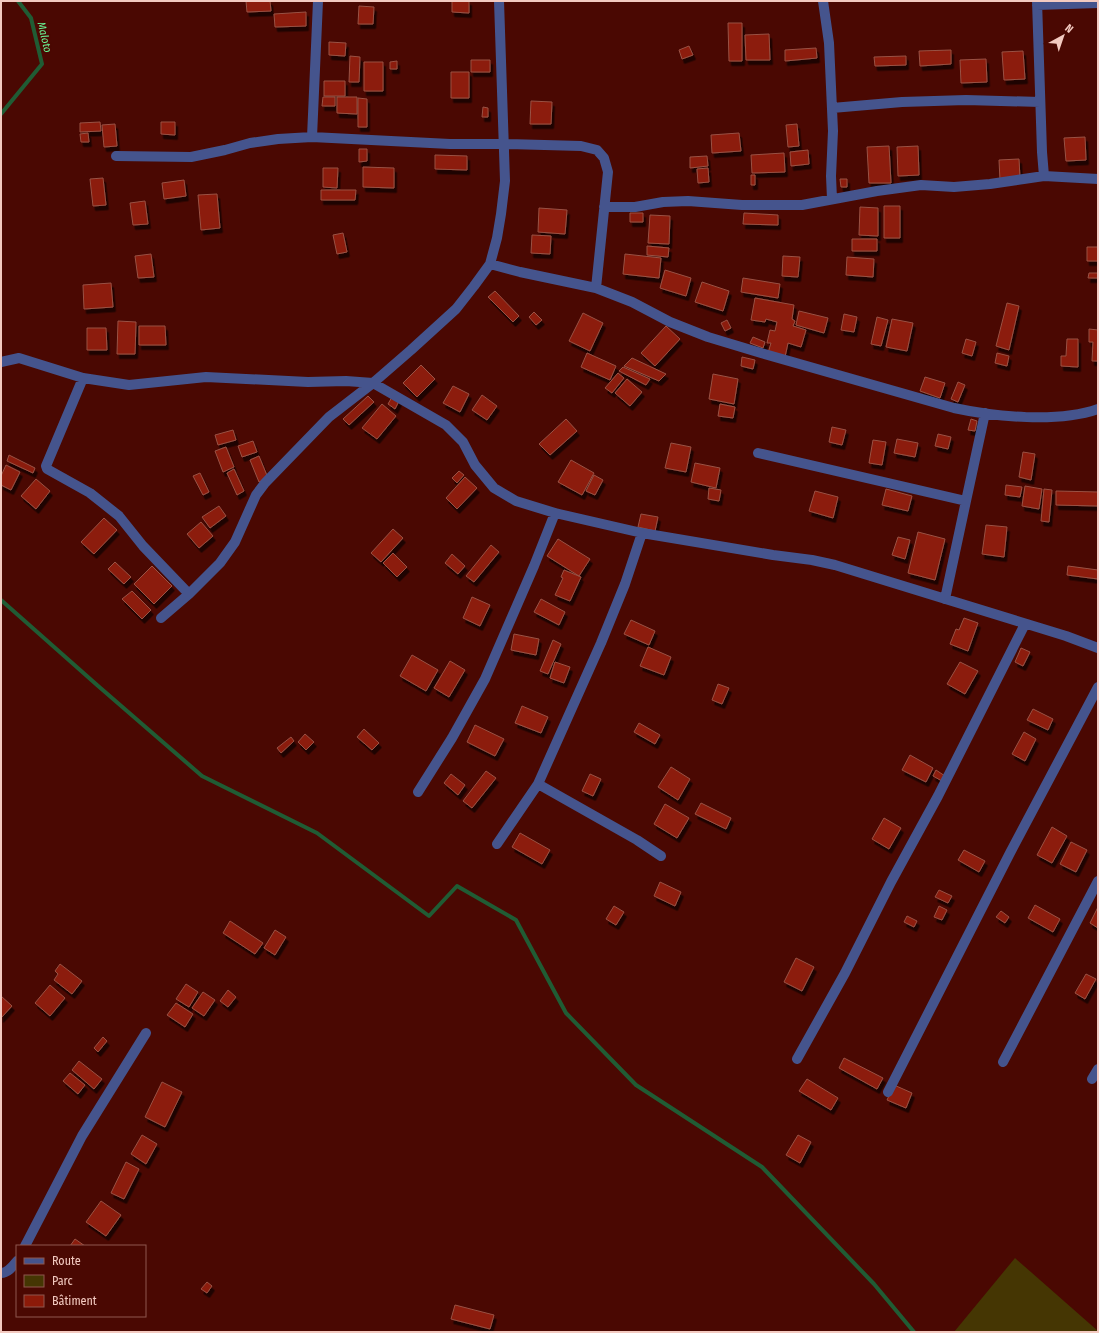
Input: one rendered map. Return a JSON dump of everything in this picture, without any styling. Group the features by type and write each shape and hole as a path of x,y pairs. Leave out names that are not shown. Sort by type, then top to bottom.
{"street":[{"path":"312,137 318,1"},
{"path":"161,618 189,594 220,563 235,542 256,494 265,483 329,417 373,383 456,309 490,264 497,238 505,181 499,1"},
{"path":"823,1 829,43 832,108 832,199"},
{"path":"1044,176 1037,3 1098,3"},
{"path":"832,108 902,102 966,100 1040,102"},
{"path":"116,156 191,157 250,143 278,139 312,137 450,144 581,146 597,150 604,158 608,172 596,288"},
{"path":"604,208 635,207 663,202 688,201 735,205 802,205 877,191 921,185 954,187 990,184 1044,176 1098,179"},
{"path":"490,264 596,288 632,302 670,322 708,337 954,408 1027,417 1087,412 1098,408"},
{"path":"1,362 19,358 83,378 129,385 206,377 308,382 346,381 373,383 446,425 463,442 475,465 494,488 516,501 555,513 642,533 772,555 812,560 849,569 1098,648"},
{"path":"83,378 46,466 47,469 90,493 119,516 143,546 189,594"},
{"path":"945,599 985,413"},
{"path":"758,453 966,501"},
{"path":"418,792 452,738 485,679 534,566 555,513"},
{"path":"497,844 538,784 609,624 625,584 642,533"},
{"path":"797,1059 845,973 891,882 938,796 1024,624"},
{"path":"888,1092 1010,853 1098,687"},
{"path":"538,784 637,840 661,856"},
{"path":"1003,1062 1098,881"},
{"path":"26,1245 82,1136 146,1033"},
{"path":"1092,1079 1098,1069"},
{"path":"1,1273 4,1273 13,1267 16,1262"}],"green space":[{"path":"1015,1258 1098,1331 1098,1332 954,1332"}],"building":[{"path":"246,1 270,1 271,11 247,12"},
{"path":"452,1 469,1 469,13 452,12"},
{"path":"359,6 374,7 373,24 358,24"},
{"path":"306,12 306,26 275,27 274,14"},
{"path":"728,23 742,23 742,61 729,61"},
{"path":"769,34 770,60 746,60 745,35"},
{"path":"329,42 346,43 345,56 329,55"},
{"path":"689,46 693,55 682,59 679,50"},
{"path":"816,48 817,58 785,61 785,50"},
{"path":"951,50 951,64 920,66 919,51"},
{"path":"1023,51 1025,79 1004,80 1002,52"},
{"path":"350,56 360,57 359,82 349,82"},
{"path":"906,56 906,65 875,66 874,57"},
{"path":"986,59 987,82 961,83 960,60"},
{"path":"471,60 490,60 490,72 471,72"},
{"path":"397,61 397,69 390,69 390,62"},
{"path":"364,62 383,62 383,91 364,91"},
{"path":"451,72 469,72 469,98 451,98"},
{"path":"324,81 345,81 345,96 324,96"},
{"path":"323,97 335,97 335,106 322,106"},
{"path":"337,97 357,97 357,114 337,113"},
{"path":"358,98 367,99 367,127 358,127"},
{"path":"531,101 552,102 551,124 530,124"},
{"path":"483,107 488,108 488,117 482,117"},
{"path":"100,122 101,131 80,132 80,123"},
{"path":"161,122 175,122 175,135 161,134"},
{"path":"115,124 117,146 104,147 102,125"},
{"path":"797,124 799,146 788,147 786,125"},
{"path":"88,133 89,142 81,142 80,134"},
{"path":"739,133 741,151 712,153 711,135"},
{"path":"1085,137 1086,160 1066,161 1064,138"},
{"path":"889,146 891,183 869,183 867,147"},
{"path":"918,146 919,175 898,176 897,147"},
{"path":"359,149 367,149 367,161 359,162"},
{"path":"808,150 809,164 791,166 790,152"},
{"path":"784,153 785,172 752,173 751,155"},
{"path":"435,155 467,156 467,170 435,169"},
{"path":"707,156 708,166 690,168 690,157"},
{"path":"1019,159 1020,179 1000,180 999,160"},
{"path":"363,167 394,168 394,188 363,187"},
{"path":"323,168 338,168 337,188 323,187"},
{"path":"708,168 709,182 698,183 697,169"},
{"path":"751,175 755,175 755,185 751,185"},
{"path":"103,178 106,205 93,206 90,179"},
{"path":"840,179 847,179 847,187 841,187"},
{"path":"184,180 186,196 164,199 162,183"},
{"path":"321,190 356,190 355,200 321,200"},
{"path":"217,194 220,228 201,230 198,195"},
{"path":"145,201 148,224 133,225 130,203"},
{"path":"884,206 900,206 900,238 884,238"},
{"path":"860,207 878,208 878,236 859,235"},
{"path":"539,208 567,210 565,234 538,232"},
{"path":"630,213 643,213 643,222 630,222"},
{"path":"744,213 778,215 778,225 743,224"},
{"path":"650,215 670,216 669,244 648,243"},
{"path":"343,233 347,252 337,254 333,235"},
{"path":"532,235 551,236 550,254 531,253"},
{"path":"852,239 877,239 877,251 852,251"},
{"path":"647,246 669,248 668,257 647,255"},
{"path":"1087,247 1098,247 1098,261 1087,261"},
{"path":"151,254 154,277 138,278 135,256"},
{"path":"625,254 661,258 659,278 623,274"},
{"path":"783,256 800,257 798,277 782,276"},
{"path":"847,257 874,259 873,277 846,275"},
{"path":"665,270 691,278 686,296 660,288"},
{"path":"1089,273 1098,273 1098,278 1088,278"},
{"path":"743,278 780,284 778,298 741,292"},
{"path":"702,282 729,291 723,311 695,302"},
{"path":"111,283 113,307 84,309 83,285"},
{"path":"495,291 519,316 513,322 488,297"},
{"path":"755,298 794,305 792,319 795,321 793,326 806,330 801,347 788,343 785,357 768,353 771,343 767,343 770,330 775,331 777,322 766,319 765,322 751,320"},
{"path":"1007,303 1019,306 1009,350 996,346"},
{"path":"799,311 828,318 824,333 796,325"},
{"path":"534,312 542,320 536,325 529,317"},
{"path":"583,313 603,323 590,351 569,341"},
{"path":"844,314 857,317 854,332 841,330"},
{"path":"877,317 888,320 881,346 871,344"},
{"path":"892,319 913,323 907,351 886,347"},
{"path":"727,320 731,328 725,331 721,323"},
{"path":"118,321 136,322 135,354 117,354"},
{"path":"139,326 165,326 166,345 139,345"},
{"path":"666,326 680,339 655,366 641,353"},
{"path":"87,328 106,328 107,350 87,350"},
{"path":"1089,329 1098,330 1098,361 1092,361 1093,342 1089,342"},
{"path":"753,337 765,342 763,348 750,343"},
{"path":"966,339 976,342 972,356 962,353"},
{"path":"1067,339 1078,339 1078,367 1061,366 1061,356 1066,356"},
{"path":"587,353 616,366 610,380 581,367"},
{"path":"997,353 1009,356 1007,366 995,363"},
{"path":"742,357 755,360 753,369 741,366"},
{"path":"632,358 666,374 659,381 624,366"},
{"path":"421,365 435,379 417,397 403,383"},
{"path":"623,367 650,379 646,385 619,371"},
{"path":"618,373 624,378 612,393 605,388"},
{"path":"713,374 738,379 734,404 709,399"},
{"path":"925,377 945,383 940,398 920,391"},
{"path":"627,379 642,392 630,406 615,393"},
{"path":"958,382 965,385 958,402 951,399"},
{"path":"453,386 469,394 460,412 443,403"},
{"path":"482,395 497,406 487,420 472,410"},
{"path":"368,396 374,402 349,425 343,419"},
{"path":"392,397 399,401 395,409 388,404"},
{"path":"382,404 396,416 377,439 362,428"},
{"path":"720,404 735,407 733,418 718,416"},
{"path":"566,419 577,431 550,455 539,444"},
{"path":"971,419 977,421 975,431 968,430"},
{"path":"832,427 846,430 842,445 829,442"},
{"path":"233,430 236,440 218,445 215,435"},
{"path":"938,434 951,437 948,449 935,446"},
{"path":"897,439 918,443 915,457 894,453"},
{"path":"873,440 886,442 882,465 869,463"},
{"path":"253,441 257,452 242,457 238,446"},
{"path":"671,443 691,447 686,472 665,468"},
{"path":"226,447 234,467 223,472 215,451"},
{"path":"1023,452 1035,454 1031,480 1019,477"},
{"path":"9,455 35,468 33,473 7,461"},
{"path":"259,456 268,478 259,482 250,460"},
{"path":"571,460 594,473 582,495 558,482"},
{"path":"695,463 720,468 716,488 691,482"},
{"path":"6,465 20,472 11,490 1,485 1,476"},
{"path":"234,469 244,491 237,495 227,473"},
{"path":"459,471 464,475 457,483 452,478"},
{"path":"200,473 209,492 203,495 193,476"},
{"path":"594,475 603,480 595,495 586,491"},
{"path":"465,477 477,488 457,509 446,498"},
{"path":"36,479 50,491 36,509 21,496"},
{"path":"1006,485 1022,487 1020,497 1005,495"},
{"path":"1025,486 1042,489 1039,509 1022,506"},
{"path":"709,488 721,490 719,501 708,499"},
{"path":"886,489 912,496 908,511 882,505"},
{"path":"1044,489 1052,490 1049,522 1041,521"},
{"path":"815,491 838,497 833,518 809,511"},
{"path":"1056,491 1098,492 1098,506 1056,505"},
{"path":"219,506 226,516 210,528 202,517"},
{"path":"641,514 658,517 655,531 638,527"},
{"path":"104,518 117,530 94,554 81,542"},
{"path":"201,522 213,536 199,548 187,534"},
{"path":"986,525 1007,527 1004,557 982,554"},
{"path":"393,529 403,538 381,562 371,553"},
{"path":"918,532 945,539 935,580 908,573"},
{"path":"898,537 910,540 905,559 892,555"},
{"path":"558,539 590,559 579,576 547,556"},
{"path":"491,545 499,552 474,582 466,576"},
{"path":"393,553 407,567 397,577 383,563"},
{"path":"452,554 465,566 458,574 445,563"},
{"path":"115,562 131,577 124,584 108,569"},
{"path":"152,566 172,586 154,604 134,584"},
{"path":"1068,566 1098,570 1098,579 1067,575"},
{"path":"564,570 581,577 570,601 555,595 563,578 561,577"},
{"path":"132,591 151,610 142,619 122,599"},
{"path":"472,597 490,605 480,626 463,618"},
{"path":"541,599 565,612 559,625 534,612"},
{"path":"964,618 978,623 968,651 950,644 956,629 959,630"},
{"path":"631,620 655,631 649,645 624,634"},
{"path":"514,634 539,639 536,655 511,650"},
{"path":"553,640 561,644 548,674 540,671"},
{"path":"648,647 671,657 664,675 640,666"},
{"path":"1021,648 1030,652 1023,666 1015,662"},
{"path":"412,655 438,670 426,691 400,676"},
{"path":"450,661 465,670 449,697 434,688"},
{"path":"555,662 570,667 564,683 550,678"},
{"path":"960,662 978,671 965,694 947,684"},
{"path":"718,684 729,688 722,704 712,700"},
{"path":"522,706 548,717 541,733 515,723"},
{"path":"1033,709 1053,719 1048,730 1027,720"},
{"path":"639,723 660,735 655,744 634,732"},
{"path":"475,725 504,739 495,756 467,742"},
{"path":"364,729 379,743 372,750 357,737"},
{"path":"1024,732 1036,739 1025,761 1012,754"},
{"path":"305,734 314,742 306,750 298,742"},
{"path":"291,737 294,741 281,753 277,748"},
{"path":"910,755 933,768 926,782 902,770"},
{"path":"671,767 690,779 678,800 658,787"},
{"path":"936,770 945,776 942,781 933,776"},
{"path":"486,771 496,778 472,808 463,801"},
{"path":"451,774 465,785 458,795 444,783"},
{"path":"590,774 601,779 593,796 582,791"},
{"path":"701,803 731,818 726,829 695,814"},
{"path":"665,804 689,818 677,838 654,824"},
{"path":"884,818 901,828 889,849 872,839"},
{"path":"1052,827 1067,836 1052,863 1037,855"},
{"path":"520,833 550,850 542,864 512,847"},
{"path":"1071,842 1087,850 1076,872 1060,864"},
{"path":"964,850 985,861 979,872 958,860"},
{"path":"660,882 681,892 675,906 654,896"},
{"path":"939,890 952,896 948,903 935,897"},
{"path":"1035,905 1060,919 1053,932 1028,918"},
{"path":"614,906 624,912 616,925 606,919"},
{"path":"939,906 947,910 942,920 934,917"},
{"path":"1098,907 1098,928 1090,923"},
{"path":"1001,911 1009,917 1005,923 996,917"},
{"path":"907,916 917,921 914,927 904,922"},
{"path":"230,921 263,943 255,954 223,933"},
{"path":"275,930 286,937 275,955 264,948"},
{"path":"796,958 814,967 802,991 784,982"},
{"path":"60,964 82,981 72,994 54,980 58,974 55,971"},
{"path":"1086,974 1096,979 1085,999 1075,993"},
{"path":"186,984 198,992 189,1007 176,999"},
{"path":"50,985 65,998 50,1016 35,1003"},
{"path":"228,990 236,997 228,1007 220,1001"},
{"path":"203,992 215,1000 204,1016 192,1008"},
{"path":"1,996 12,1006 1,1018"},
{"path":"176,1003 193,1014 185,1027 167,1015"},
{"path":"103,1037 107,1041 98,1052 94,1048"},
{"path":"844,1058 883,1078 877,1089 839,1068"},
{"path":"79,1061 102,1079 94,1089 72,1070"},
{"path":"70,1073 85,1085 78,1094 63,1081"},
{"path":"807,1079 838,1098 831,1110 799,1091"},
{"path":"162,1082 182,1092 165,1127 145,1117"},
{"path":"894,1085 912,1093 906,1108 887,1100"},
{"path":"142,1135 157,1144 146,1164 131,1154"},
{"path":"798,1135 811,1142 800,1163 786,1155"},
{"path":"126,1162 139,1169 124,1199 111,1193"},
{"path":"101,1201 121,1215 106,1236 86,1222"},
{"path":"75,1239 84,1245 71,1245"},
{"path":"207,1282 212,1286 207,1293 201,1289"},
{"path":"455,1305 494,1315 490,1329 451,1319"}],"waterway":[{"name":"Maloto","path":"1,114 42,64 31,18 18,1"},
{"path":"1,600 202,776 317,833 429,916 457,886 516,920 566,1013 636,1085 762,1167 874,1284 914,1332"}]}
